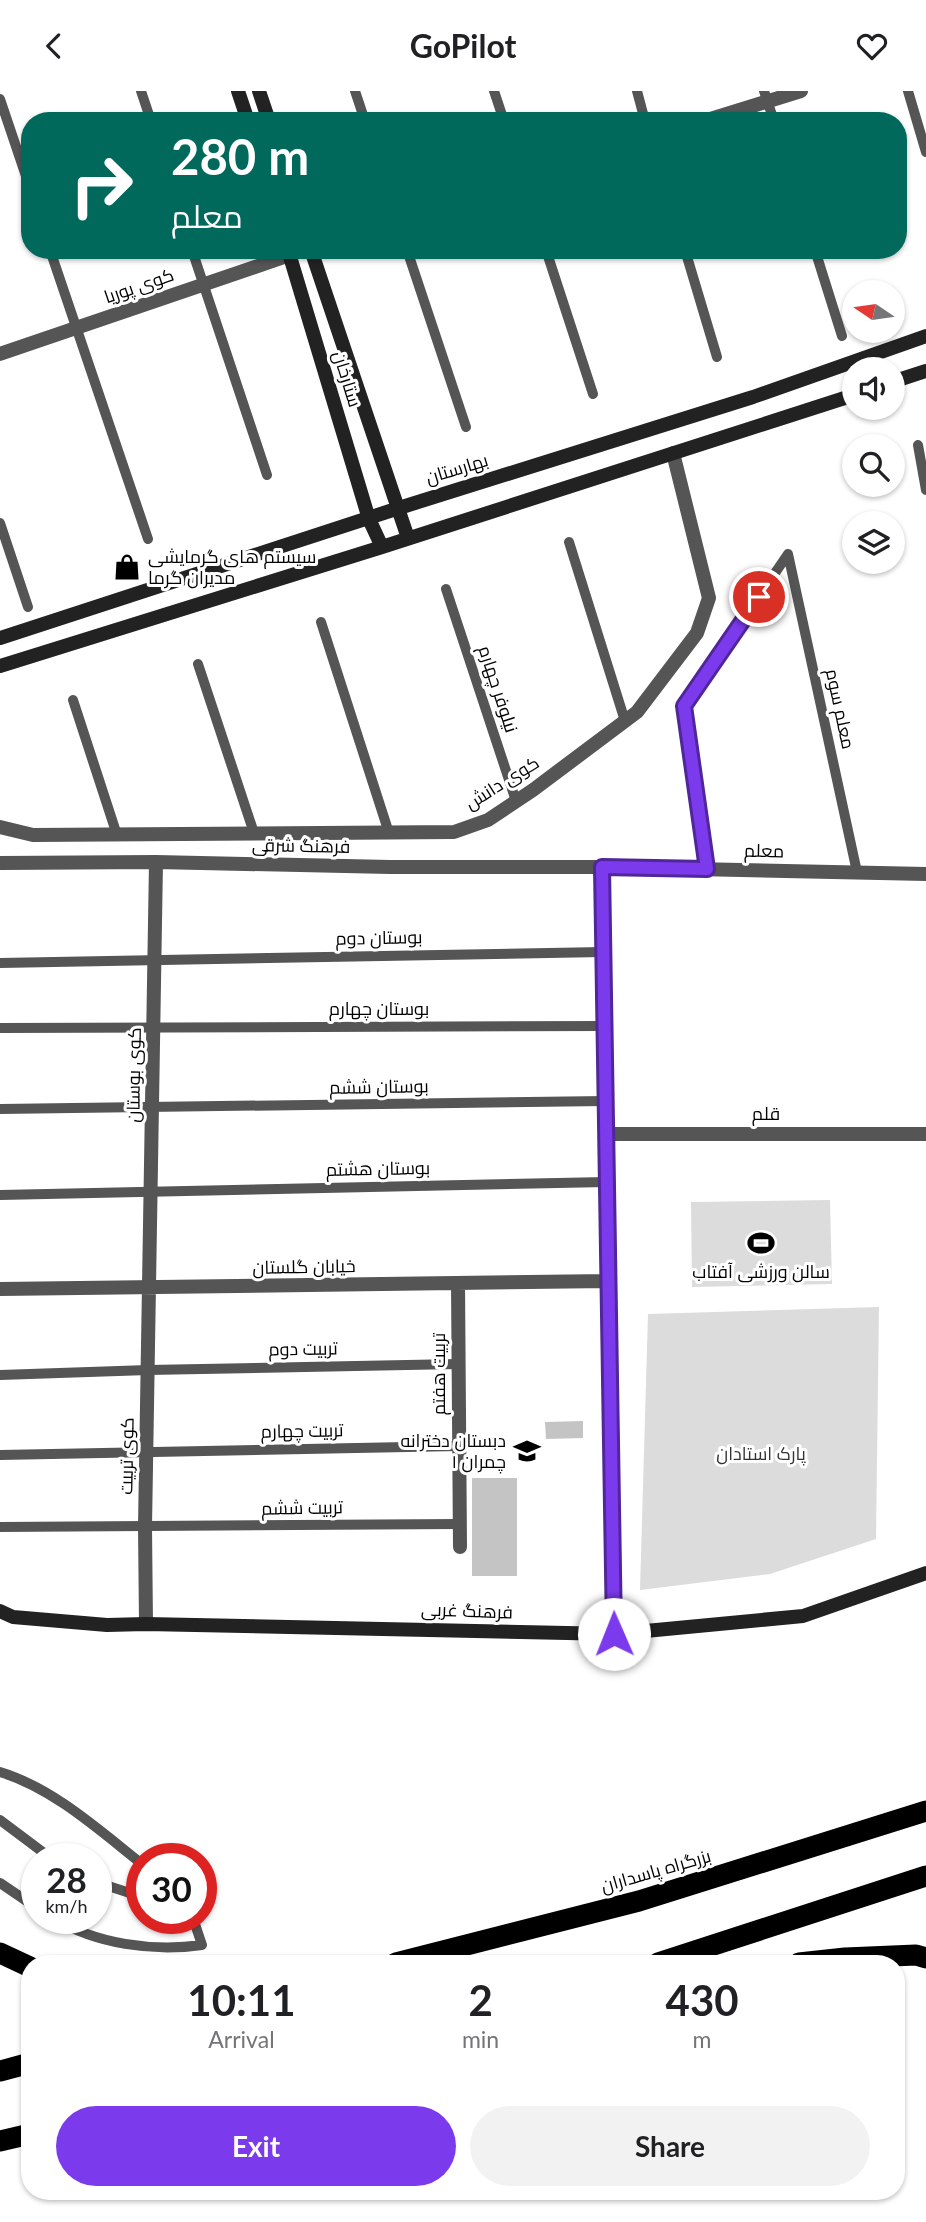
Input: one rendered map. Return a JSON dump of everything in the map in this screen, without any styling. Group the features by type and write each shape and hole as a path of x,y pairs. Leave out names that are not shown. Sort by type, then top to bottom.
{"highway":[{"name":"بزرگراه پاسداران","path":"427,1955 639,1901 926,1811"},
{"path":"683,1955 926,1876"},
{"path":"0,1953 21,1963"},
{"path":"905,1955 926,1958"},
{"path":"0,2071 21,2065"},
{"path":"0,2141 21,2136"}],"street":[{"path":"238,91 245,112"},
{"path":"259,91 266,112"},
{"path":"726,112 766,96 801,91"},
{"name":"کوی پوریا","path":"0,353 272,259"},
{"name":"ستارخان","path":"291,259 369,519 382,547"},
{"name":"ستارخان","path":"314,259 408,537"},
{"name":"بهارستان","path":"0,638 399,507 753,397 926,336"},
{"path":"905,378 926,371"},
{"path":"0,666 842,399"},
{"name":"کوی دانش","path":"0,827 33,835 389,833 454,832 488,820 637,712 697,633 709,598 674,453"},
{"name":"کوی بوستان","path":"149,1288 156,862"},
{"name":"فرهنگ شرقی","path":"0,863 602,867"},
{"path":"602,867 614,1634"},
{"name":"معلم","path":"602,867 926,874"},
{"name":"قلم","path":"606,1134 926,1134"},
{"name":"خیابان گلستان","path":"0,1289 608,1282"},
{"name":"تربیت هفتم","path":"458,1284 460,1547"},
{"name":"کوی تربیت","path":"146,1624 149,1288"},
{"name":"فرهنگ غربی","path":"0,1611 13,1617 107,1625 614,1634 803,1616 926,1573"}],"lane":[{"path":"141,91 148,112"},
{"path":"355,91 362,112"},
{"path":"495,91 501,112"},
{"path":"636,91 642,112"},
{"path":"908,91 926,152"},
{"path":"0,99 21,161"},
{"path":"53,259 148,539"},
{"path":"195,259 267,475"},
{"path":"410,259 466,427"},
{"path":"549,259 593,394"},
{"path":"688,259 717,357"},
{"path":"818,259 842,336"},
{"path":"918,445 926,490"},
{"path":"0,523 28,607"},
{"path":"569,542 625,721"},
{"name":"معلم سوم","path":"707,869 684,706 788,554 857,872"},
{"name":"نیلوفر چهارم","path":"446,589 516,801"},
{"path":"321,622 389,833"},
{"path":"198,664 254,833"},
{"path":"74,700 117,835"},
{"name":"بوستان دوم","path":"0,963 603,952"},
{"name":"بوستان چهارم","path":"0,1028 604,1026"},
{"name":"بوستان ششم","path":"0,1109 606,1101"},
{"name":"بوستان هشتم","path":"0,1195 607,1182"},
{"name":"تربیت دوم","path":"0,1375 458,1364"},
{"name":"تربیت چهارم","path":"0,1455 459,1446"},
{"name":"تربیت ششم","path":"0,1527 459,1524"},
{"path":"0,1772 29,1783 62,1803 126,1852"},
{"path":"0,1821 30,1843"},
{"path":"0,1883 21,1897"},
{"path":"89,1934 133,1945 181,1948 202,1945 198,1934"}],"green space":[{"name":"سالن ورزشی آفتاب","path":"830,1200 832,1284 692,1287 691,1202"},
{"name":"پارک استادان","path":"879,1307 876,1539 770,1574 640,1590 648,1314"}],"building":[{"name":"سیستم های گرمایشی مدیران گرما","path":"133,557 137,572 122,577 118,562"},
{"path":"583,1421 583,1438 546,1439 545,1422"},
{"path":"472,1478 517,1478 517,1576 472,1576"}],"place":[{"name":"سیستم های گرمایشی مدیران گرما","path":"127,567"},
{"name":"سالن ورزشی آفتاب","path":"761,1243"},
{"name":"دبستان دخترانه چمران ۱","path":"527,1451"}],"route":[{"path":"614,1634 602,867 707,869 684,706 759,597"}]}
